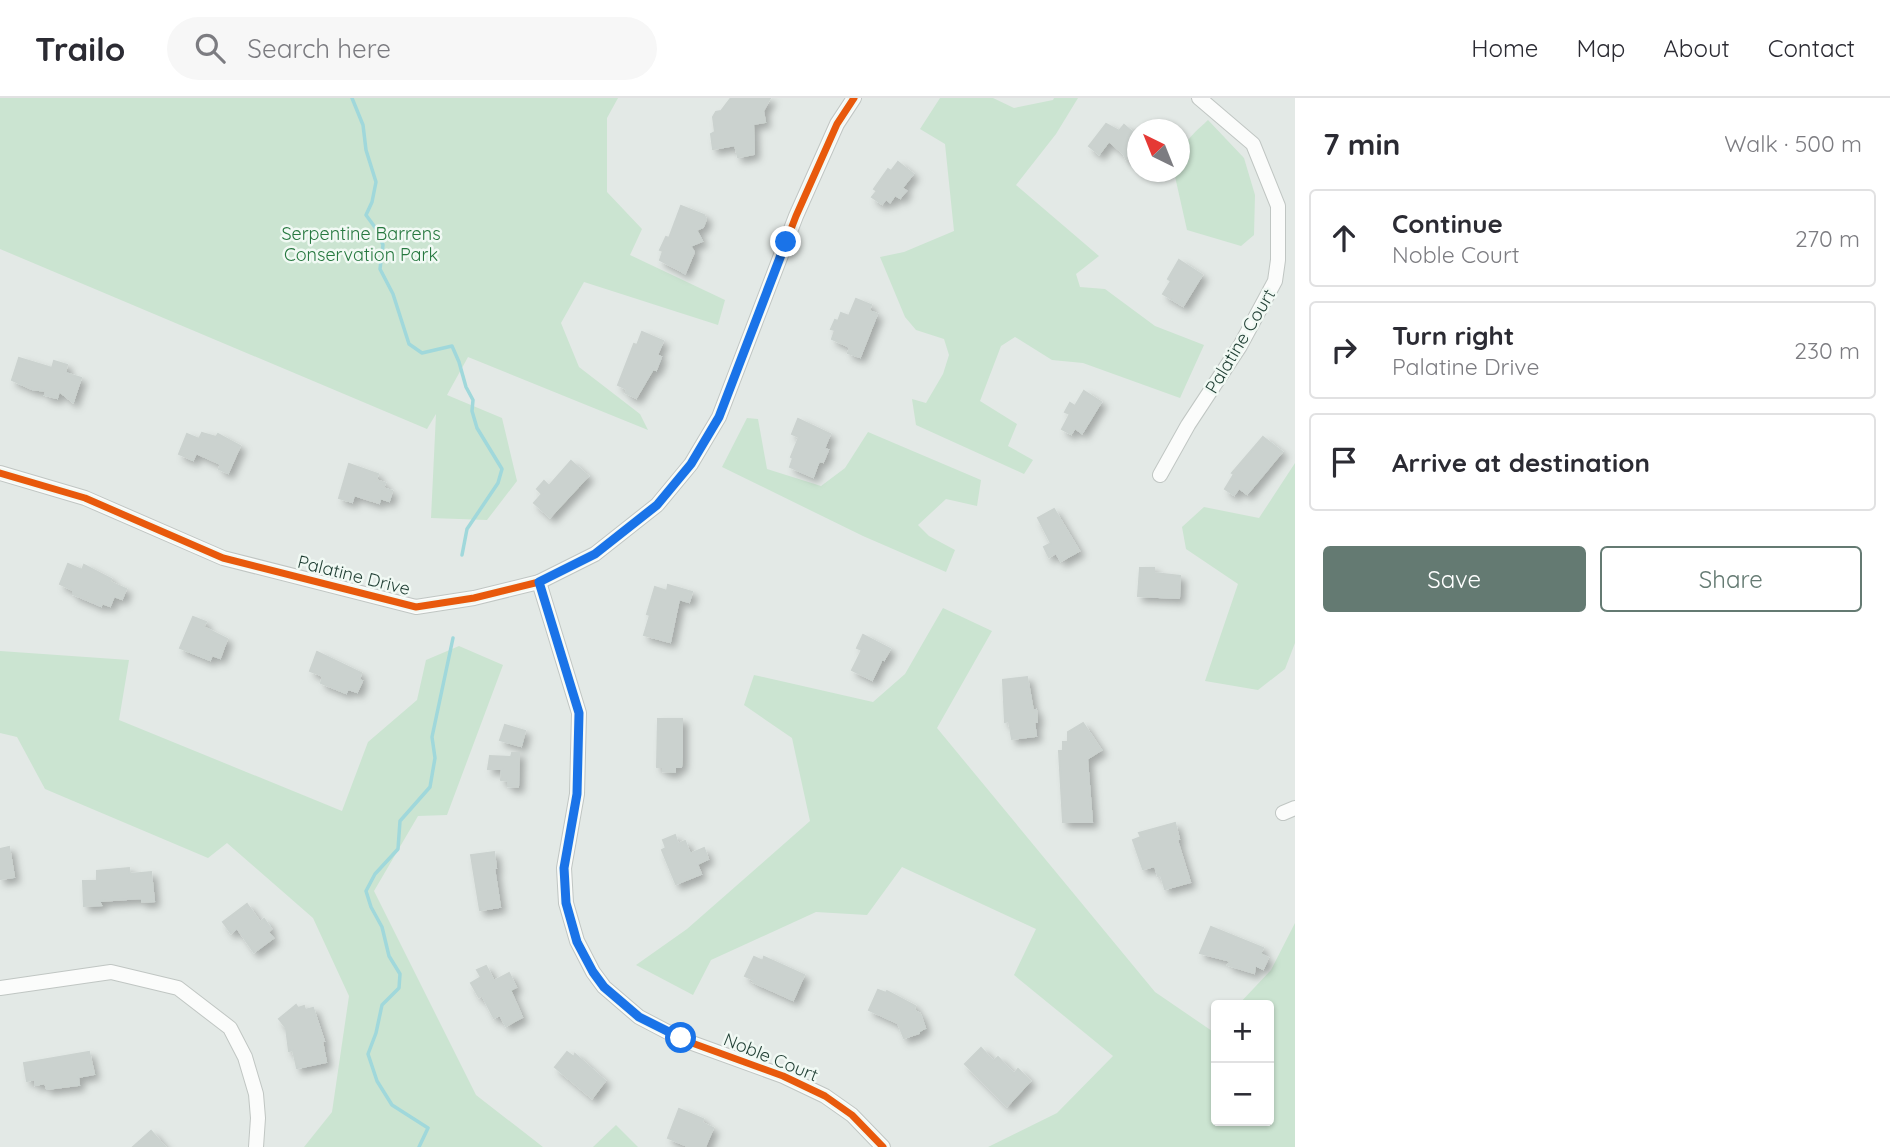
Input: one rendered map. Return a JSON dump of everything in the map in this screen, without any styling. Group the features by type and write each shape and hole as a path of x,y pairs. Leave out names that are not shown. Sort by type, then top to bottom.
{"street":[{"name":"Palatine Drive","path":"0,473 85,498 223,558 416,607 474,598 539,582 595,554 657,505 691,464 719,417 796,216 837,124 854,98"},
{"name":"Palatine Court","path":"1160,475 1188,425 1240,346 1275,281 1278,260 1278,206 1253,144 1199,98"},
{"name":"Noble Court","path":"539,582 579,713 577,794 564,868 566,903 577,942 593,972 604,987 639,1017 681,1038 783,1076 825,1096 852,1115 883,1147"},
{"path":"0,988 111,972 178,988 230,1028 245,1057 256,1094 256,1147"}],"green space":[{"name":"Serpentine Barrens Conservation Park","path":"0,98 618,98 607,118 607,192 642,229 630,255 725,300 718,325 584,282 561,323 579,367 640,414 648,430 468,357 447,395 502,418 517,481 487,520 431,518 436,414 427,429 0,249"},
{"path":"940,98 993,98 1014,108 1054,98 1078,98 1056,134 1016,185 1099,256 1076,274 1080,287 1105,289 1155,326 1204,345 1180,398 1083,363 1052,360 1015,337 1001,346 980,401 1017,424 1008,446 1033,460 1024,474 916,425 912,399 926,403 943,374 949,355 944,339 916,330 905,317 880,257 904,252 954,231 945,144 920,129"},
{"path":"1208,120 1244,158 1255,195 1254,235 1241,246 1187,230 1176,182 1190,182 1190,138"},
{"path":"747,418 758,419 767,469 821,486 845,468 868,432 981,480 977,506 946,499 918,525 929,536 955,550 946,572 863,536 722,467"},
{"path":"1295,463 1295,643 1285,669 1258,690 1205,681 1238,584 1186,549 1182,527 1204,507 1259,518"},
{"path":"943,608 992,631 937,728 1155,992 1211,1030 1211,1126 1274,1126 1274,1000 1243,1000 1271,970 1295,923 1295,1147 988,1147 1057,1113 1113,1056 1014,975 1036,929 902,867 867,915 816,912 711,960 693,995 636,965 687,929 810,821 792,738 744,705 754,675 873,702 905,674"},
{"path":"459,646 503,665 447,815 418,816 374,891 476,1095 543,1147 304,1147 332,1112 349,996 313,918 227,843 208,858 45,789 17,737 0,733 0,651 129,660 119,720 342,811 368,742 417,700 426,660"},
{"path":"616,1125 638,1147 593,1147"}],"building":[{"path":"731,98 770,98 763,111 765,122 753,124 754,154 738,157 735,145 713,149 713,117"},
{"path":"1106,124 1119,131 1124,125 1127,128 1127,159 1109,141 1099,154 1089,146"},
{"path":"898,162 913,174 902,188 906,191 900,198 895,195 890,202 886,199 882,204 872,197 877,191 874,189 888,169 891,171"},
{"path":"681,206 704,215 706,219 703,227 696,230 702,241 690,246 694,252 685,273 660,260 663,251 660,250 666,237 669,238"},
{"path":"1179,260 1202,275 1183,306 1163,294"},
{"path":"856,299 871,305 869,311 877,314 860,357 848,353 850,347 832,339 835,330 831,329 841,313 849,316"},
{"path":"642,332 663,341 657,355 661,357 656,370 653,369 636,398 618,385 634,344 637,345"},
{"path":"19,358 52,368 54,361 67,365 65,373 81,378 73,402 59,391 57,398 45,395 46,391 32,389 12,380"},
{"path":"1084,391 1101,402 1082,433 1075,428 1071,434 1062,429 1070,414 1065,412 1070,403 1075,406"},
{"path":"798,419 830,434 824,449 828,450 823,462 819,461 813,477 790,467 799,437 792,434"},
{"path":"202,433 216,437 218,434 240,446 228,473 219,469 221,464 196,453 193,460 179,454 187,434 199,439"},
{"path":"1263,437 1282,452 1247,494 1239,488 1234,495 1225,489 1234,474 1232,473"},
{"path":"571,461 588,476 550,517 534,503 542,494 537,489 544,481 549,486"},
{"path":"349,464 378,474 376,480 385,483 383,488 392,491 389,501 380,498 379,503 354,495 352,502 339,498"},
{"path":"1054,509 1079,551 1061,561 1056,553 1049,557 1044,547 1051,543 1038,518"},
{"path":"68,564 82,570 84,565 111,579 110,582 126,589 122,599 114,596 110,606 102,603 101,606 73,594 73,590 60,584"},
{"path":"1140,568 1154,568 1154,573 1180,576 1179,598 1138,596"},
{"path":"668,585 692,592 689,602 679,599 670,642 644,635 655,587 667,591"},
{"path":"193,617 206,622 203,627 227,639 220,658 212,655 210,660 180,648"},
{"path":"863,635 890,649 872,680 852,670 862,650 857,648"},
{"path":"317,652 361,673 359,680 362,681 357,692 348,689 346,693 321,683 323,676 310,671"},
{"path":"1027,677 1033,711 1036,710 1036,736 1012,739 1009,721 1005,722 1003,680"},
{"path":"658,719 682,719 681,767 675,767 675,772 663,771 663,767 657,767"},
{"path":"1083,723 1101,750 1087,759 1092,822 1063,822 1059,751 1063,751 1063,742 1068,742 1068,732"},
{"path":"505,725 525,731 521,746 500,740"},
{"path":"512,753 519,753 518,787 508,786 508,781 501,780 502,769 488,769 490,756 511,757"},
{"path":"1175,823 1179,839 1177,840 1190,882 1165,889 1155,866 1143,869 1133,840 1141,837 1139,833"},
{"path":"675,835 678,844 685,841 690,854 704,848 708,859 697,864 701,874 676,884 662,850 666,848 663,840"},
{"path":"9,847 14,877 0,879 0,849"},
{"path":"494,852 500,907 480,910 471,855"},
{"path":"129,868 130,874 151,872 154,901 142,902 142,898 99,901 101,905 84,906 83,881 97,881 97,871"},
{"path":"247,904 260,922 264,919 273,938 254,952 237,928 231,933 223,922"},
{"path":"1211,927 1263,948 1260,954 1268,958 1263,969 1255,965 1254,973 1228,965 1231,961 1200,953"},
{"path":"754,957 763,961 764,957 804,975 793,1000 745,976"},
{"path":"486,966 494,981 509,973 516,987 510,990 522,1017 506,1026 500,1015 494,1018 482,995 479,997 471,983 481,977 477,970"},
{"path":"878,990 887,991 915,1006 914,1010 920,1014 925,1028 904,1038 898,1023 869,1010"},
{"path":"296,1005 298,1008 304,1006 305,1010 313,1008 324,1041 326,1062 297,1068 293,1050 289,1051 286,1028 279,1019"},
{"path":"981,1048 993,1061 998,1057 1014,1074 1018,1069 1030,1081 1007,1106 965,1064"},
{"path":"89,1052 94,1074 78,1077 79,1085 47,1089 45,1083 35,1085 35,1079 27,1081 24,1063"},
{"path":"567,1052 574,1057 575,1054 605,1081 592,1098 555,1067"},
{"path":"679,1109 703,1119 702,1123 713,1128 705,1147 690,1147 668,1138"},
{"path":"151,1131 165,1147 133,1147"}],"waterway":[{"path":"352,98 363,125 366,150 376,182 366,215 377,230 383,245 380,269 393,294 409,344 422,353 452,346 473,400 472,411 477,428 502,469 498,483 467,529 462,555"},
{"path":"419,1147 428,1128 392,1105 377,1081 368,1054 382,1005 399,988 400,974 389,956 382,927 366,891 375,874 398,849 400,821 430,787 435,758 432,737 453,638"}],"cycle path":[{"path":"0,473 85,498 223,558 416,607 474,598 539,582 595,554 657,505 691,464 719,417 796,216 837,124 854,98"},
{"path":"539,582 579,713 577,794 564,868 566,903 577,941 593,972 604,987 639,1017 681,1039 783,1076 825,1096 852,1115 883,1147"}],"route":[{"path":"681,1038 639,1017 604,987 577,942 566,903 564,868 577,794 579,713 539,582 595,554 657,505 691,464 719,417 786,242"}]}
